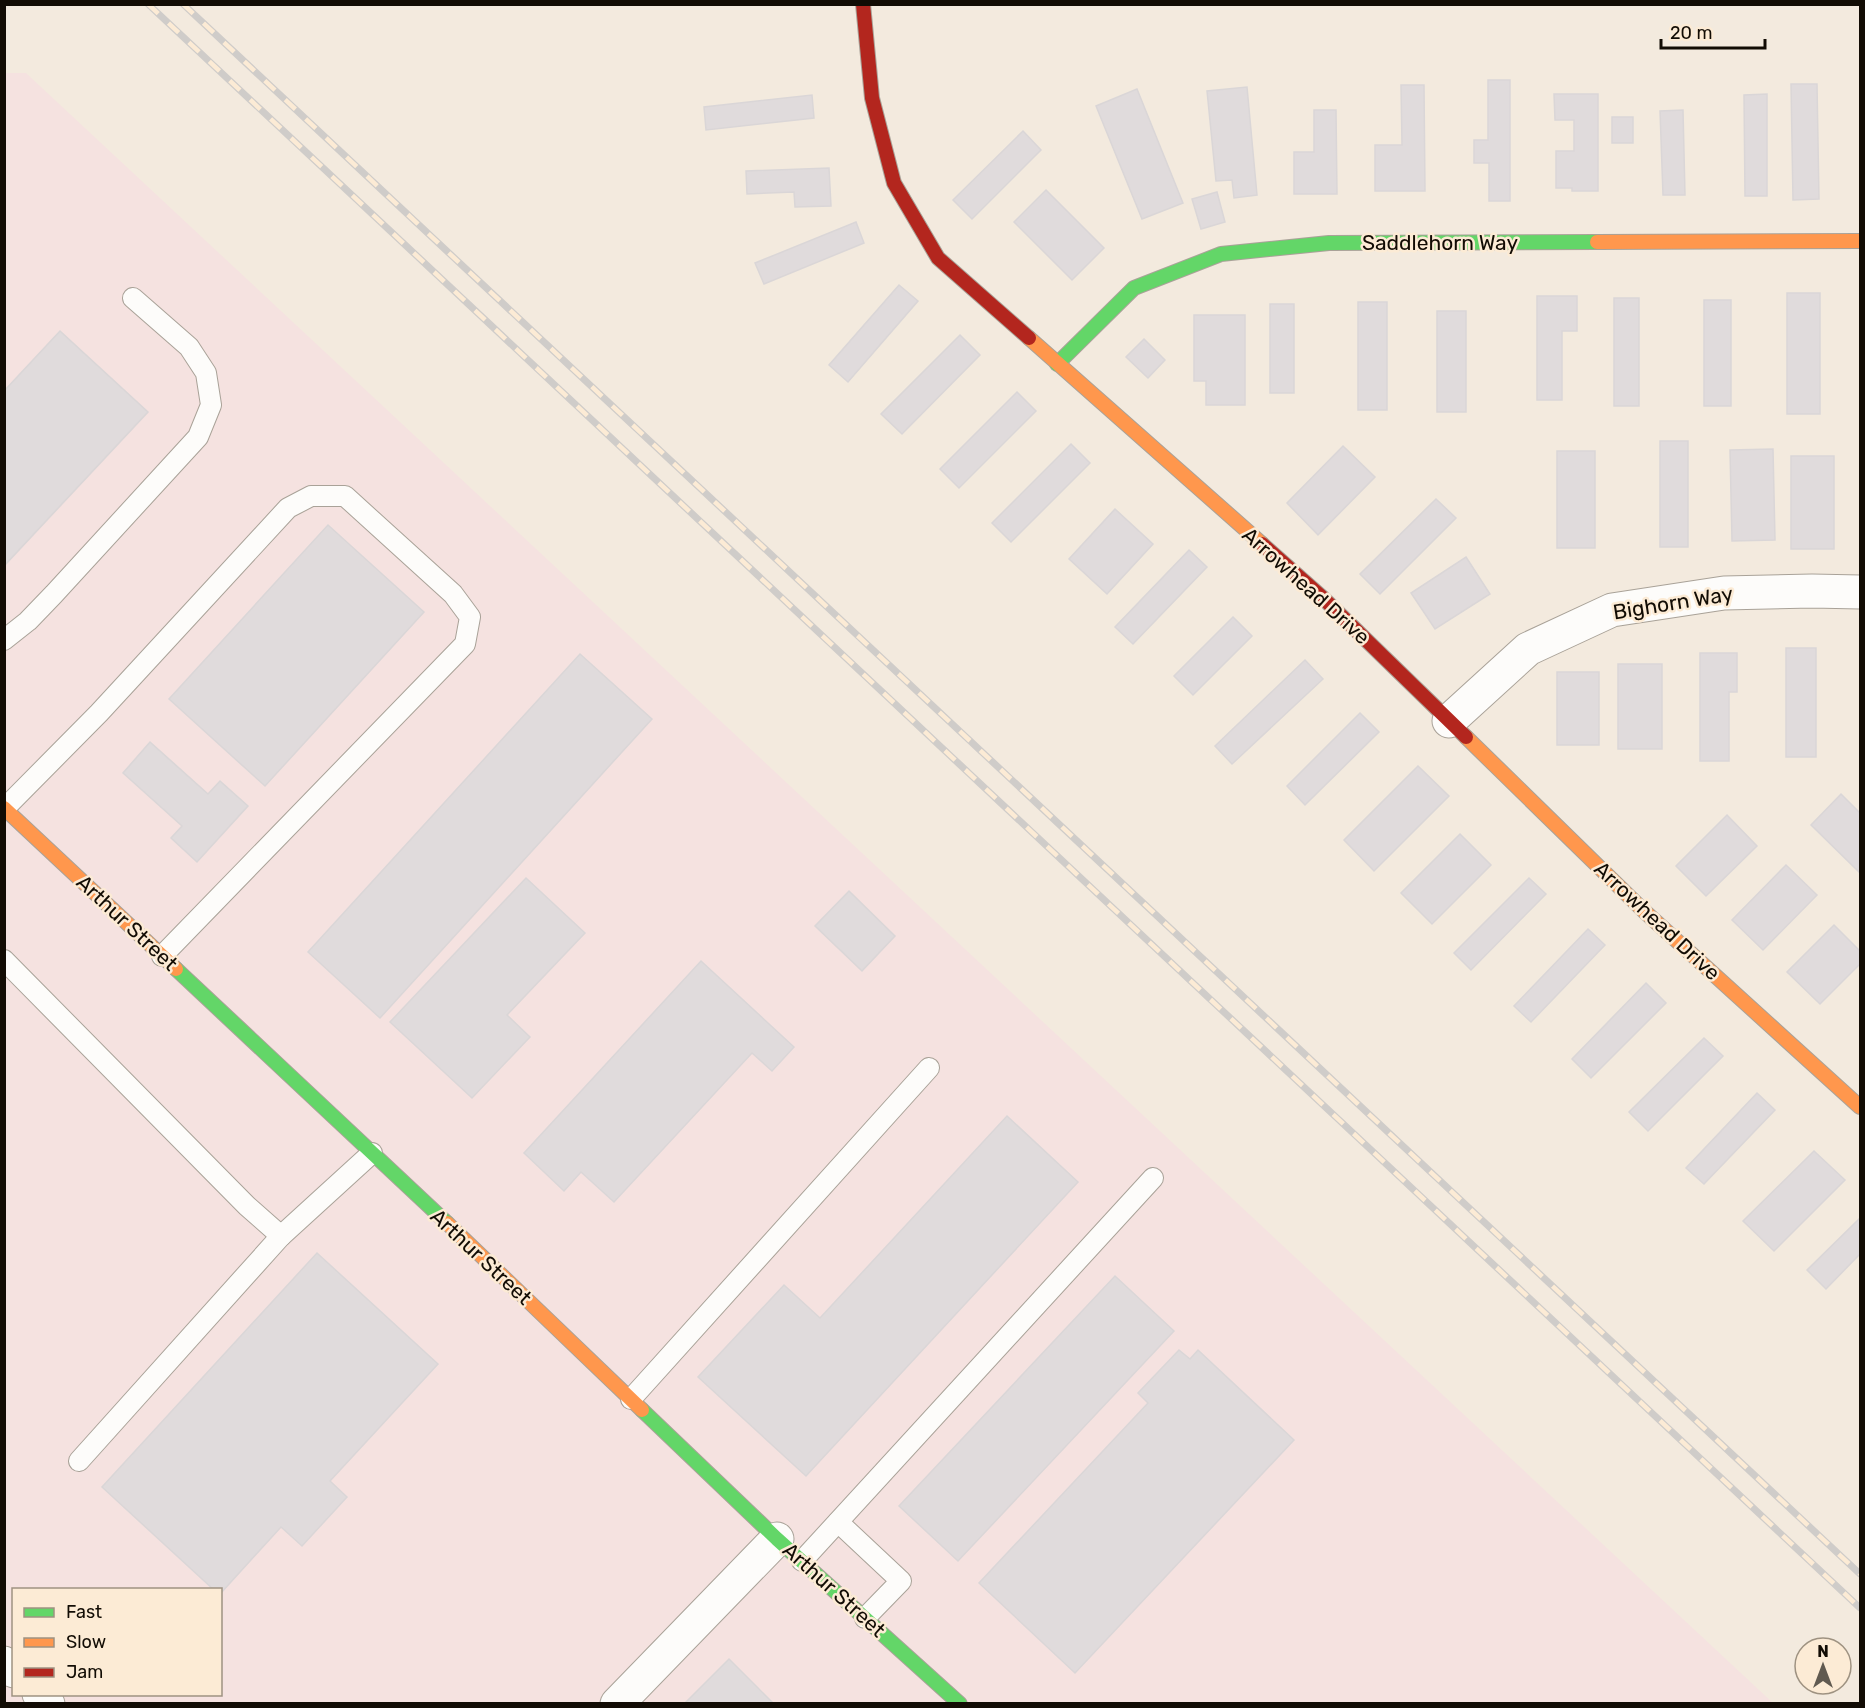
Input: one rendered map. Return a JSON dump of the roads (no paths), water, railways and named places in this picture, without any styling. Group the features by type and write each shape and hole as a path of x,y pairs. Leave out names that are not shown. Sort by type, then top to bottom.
{"street":[{"name":"Arrowhead Drive","path":"863,4 872,98 894,183 938,258 1324,599 1644,911 1860,1107"},
{"name":"Saddlehorn Way","path":"1057,364 1134,288 1221,254 1329,243 1860,241"},
{"name":"Bighorn Way","path":"1449,721 1528,649 1612,610 1724,593 1860,592"},
{"name":"Arthur Street","path":"5,808 777,1539 960,1704"},
{"path":"617,1704 777,1539"}],"lane":[{"path":"4,640 28,621 54,594 198,437 211,405 206,373 189,347 133,298"},
{"path":"5,808 99,713 288,508 311,496 345,496 453,594 470,617 465,644 162,956"},
{"path":"4,960 247,1206 281,1236"},
{"path":"631,1399 929,1068"},
{"path":"79,1461 281,1236 372,1154"},
{"path":"802,1561 1153,1178"},
{"path":"838,1522 901,1581 865,1618"}],"railway":[{"path":"148,4 1860,1608"},
{"path":"183,4 1860,1574"}]}
